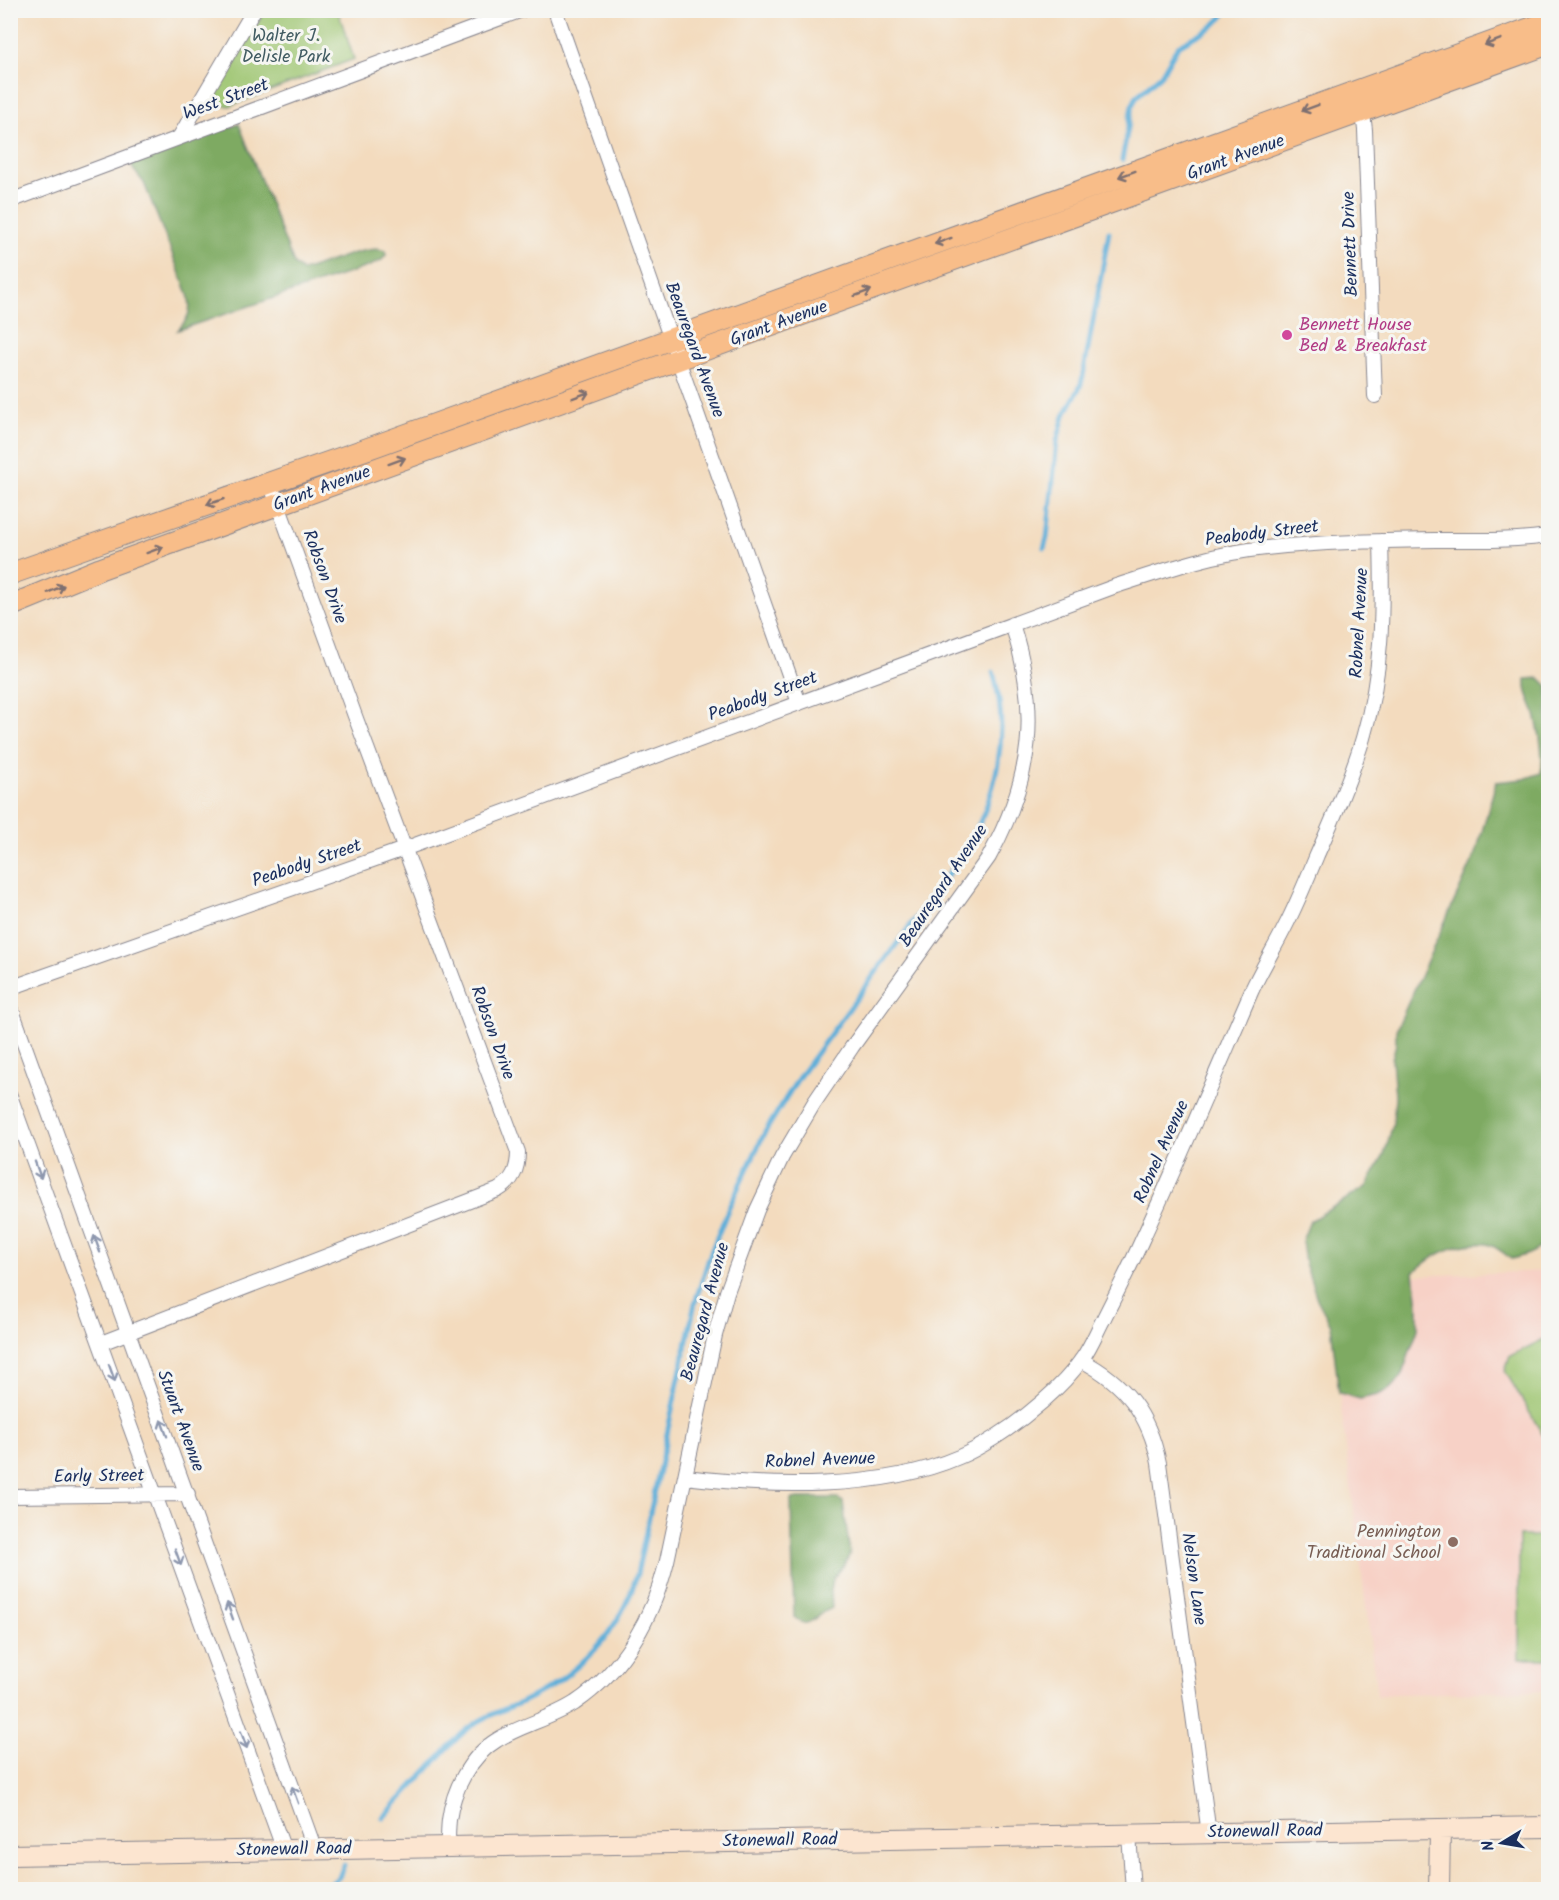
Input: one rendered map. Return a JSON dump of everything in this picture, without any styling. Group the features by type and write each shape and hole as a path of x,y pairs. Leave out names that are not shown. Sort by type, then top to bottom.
{"main road":[{"name":"Grant Avenue","path":"10,574 672,339 1548,22"},
{"name":"Grant Avenue","path":"10,606 100,569 1548,44"}],"street":[{"path":"180,136 254,10"},
{"name":"West Street","path":"10,201 522,10"},
{"name":"Beauregard Avenue","path":"555,10 799,703"},
{"name":"Bennett Drive","path":"1360,90 1365,130 1375,396"},
{"name":"Robson Drive","path":"100,1343 498,1190 506,1186 514,1177 518,1164 518,1152 270,483"},
{"name":"Peabody Street","path":"10,988 404,849 1116,586 1210,556 1265,548 1381,541 1519,539 1548,536"},
{"name":"Robnel Avenue","path":"685,1477 719,1481 811,1483 905,1474 941,1464 962,1456 1019,1420 1065,1379 1081,1360 1154,1216 1255,984 1286,925 1347,783 1363,738 1375,692 1382,611 1381,541"},
{"name":"Beauregard Avenue","path":"448,1847 452,1804 459,1784 472,1763 495,1741 550,1717 593,1688 614,1668 648,1619 660,1591 715,1335 727,1292 757,1210 782,1157 814,1103 989,857 1017,796 1025,761 1029,698 1023,659 1012,624"},
{"name":"Stuart Avenue","path":"10,1005 315,1850"},
{"path":"10,1096 284,1850"},
{"name":"Nelson Lane","path":"1081,1360 1110,1378 1128,1395 1147,1423 1155,1442 1209,1834"},
{"name":"Early Street","path":"10,1496 188,1494"},
{"name":"Stonewall Road","path":"10,1855 1548,1827"},
{"path":"1439,1890 1440,1829"},
{"path":"1129,1835 1133,1890"}],"shaded area":[{"name":"Pennington Traditional School","path":"1548,1271 1548,1691 1377,1696 1325,1279"}],"green space":[{"name":"Walter J. Delisle Park","path":"265,11 338,11 354,59 230,106 222,105 216,100 215,93 218,86"},
{"path":"239,124 294,264 302,271 357,252 377,249 385,251 386,255 382,260 370,266 178,330 189,314 188,294 144,183 131,163"},
{"path":"1540,678 1548,686 1548,1221 1544,1221 1545,1238 1543,1244 1533,1252 1511,1259 1490,1245 1464,1245 1433,1257 1414,1272 1418,1329 1401,1377 1390,1389 1378,1395 1360,1399 1339,1393 1331,1325 1317,1299 1305,1263 1302,1241 1310,1221 1366,1187 1384,1155 1393,1124 1395,1096 1392,1059 1396,1044 1396,1030 1476,853 1496,782 1524,779 1541,773 1540,734 1526,684 1526,679"},
{"path":"1548,1337 1547,1442 1505,1371 1510,1356"},
{"path":"798,1498 838,1498 843,1502 850,1554 833,1579 832,1608 806,1623 794,1618 791,1502"},
{"path":"1519,1536 1548,1536 1548,1659 1519,1659"}],"waterway":[{"path":"1122,160 1132,106 1137,96 1161,75 1178,46 1213,26 1227,10"},
{"path":"1044,548 1057,441 1064,416 1080,387 1083,376 1109,232"},
{"path":"383,1818 465,1731 492,1714 522,1702 561,1679 594,1651 620,1616 637,1574 695,1303 710,1255 729,1207 765,1132 799,1077 965,851 976,830 993,787 998,764 1001,719 993,672"},
{"path":"323,1890 339,1877 344,1865"}],"place":[{"name":"Bennett House Bed & Breakfast","path":"1287,335"},
{"name":"Pennington Traditional School","path":"1453,1542"}]}
